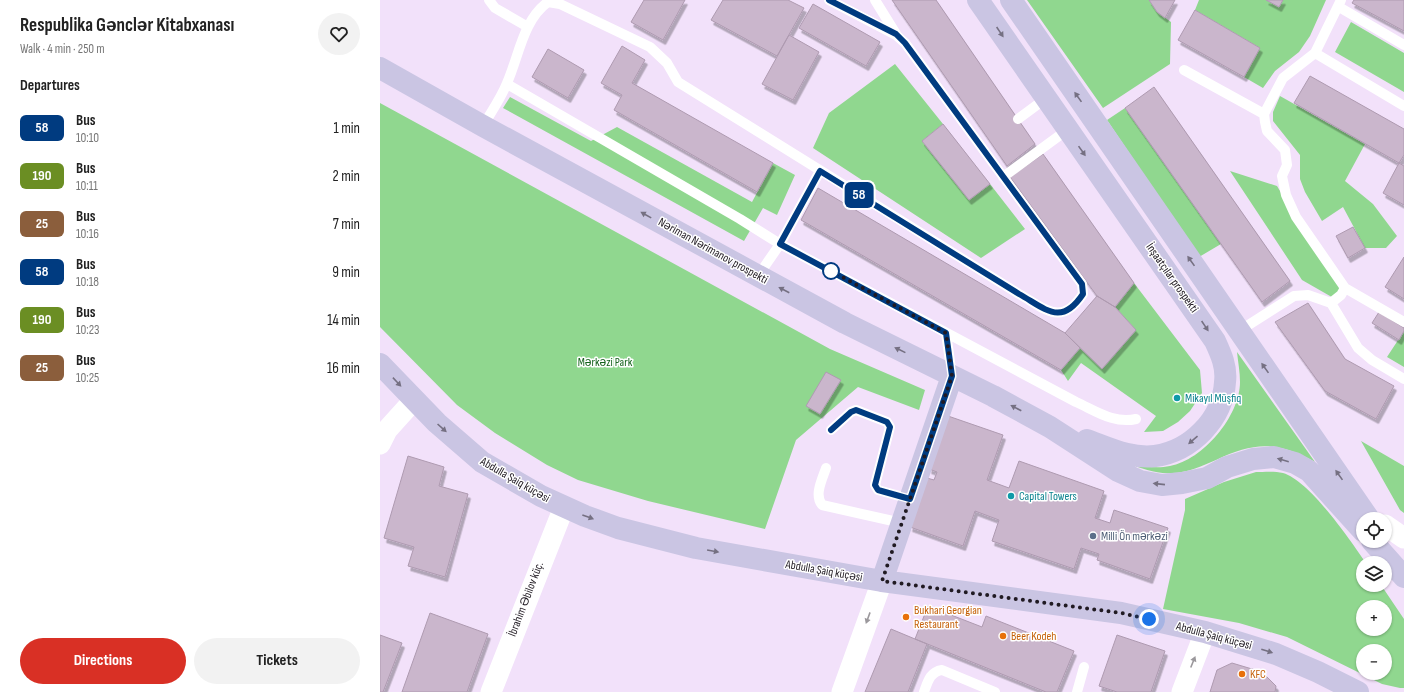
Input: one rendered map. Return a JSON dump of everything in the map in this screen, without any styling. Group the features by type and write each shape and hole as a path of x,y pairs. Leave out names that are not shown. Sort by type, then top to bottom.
{"main road":[{"name":"İnşaatçılar prospekti","path":"978,0 1045,99 1215,341 1225,367 1226,381 1223,398 1213,418 1201,433 1186,446 1171,452 1154,456 1130,456 1050,427"},
{"name":"İnşaatçılar prospekti","path":"1011,0 1364,512"},
{"name":"Nəriman Nərimanov prospekti","path":"380,68 758,276 846,323 1050,427"},
{"name":"Abdulla Şaiq küçəsi","path":"380,364 414,400 460,444 482,462 525,487 564,507 618,528 696,548 882,581 1121,613 1205,632 1276,654 1318,672 1358,692"},
{"path":"882,581 952,376"},
{"path":"1050,427 1118,471 1140,481 1162,485 1182,484 1207,478 1227,467 1253,459 1274,457 1295,463 1308,471 1356,523"},
{"path":"1378,548 1404,577"},
{"path":"1389,548 1404,570"}],"street":[{"path":"382,432 414,400"},
{"path":"1356,501 1369,512"},
{"name":"İbrahim Əbilov küç.","path":"491,692 564,507"},
{"path":"1392,530 1404,538"},
{"path":"842,692 882,581"},
{"path":"1182,692 1205,632"}],"lane":[{"path":"490,0 495,8 528,27"},
{"path":"829,0 896,34"},
{"path":"483,126 507,84 528,27 539,8 548,2 560,4 650,47 667,63 678,82 1019,294 1052,312 1059,313 1068,311 1083,294 1082,284 905,43 896,34 875,0"},
{"path":"1404,45 1340,4 1315,53 1283,78 1264,114 1267,131 1285,150 1287,165 1282,176 1286,195 1296,217 1345,288 1404,322"},
{"path":"1315,53 1404,106"},
{"path":"1184,70 1264,114"},
{"path":"507,84 740,219 780,244 946,333 1076,402 1116,420 1124,422 1136,419"},
{"path":"1018,119 1045,99"},
{"path":"1003,177 1067,130"},
{"path":"980,145 988,139"},
{"path":"758,276 780,244 820,171"},
{"path":"1331,303 1341,295 1345,288"},
{"path":"1239,331 1294,296 1308,295 1331,303 1358,348 1372,360 1404,379"},
{"path":"946,333 952,376"},
{"path":"831,430 851,412 856,410 887,422 890,427 875,485 878,490 910,499"},
{"path":"826,468 818,493 819,501 822,505 902,523"},
{"path":"1077,692 1084,667"},
{"path":"924,692 931,676 935,671 942,670 995,692"}],"green space":[{"path":"1027,0 1149,0 1157,12 1171,22 1170,64 1103,108"},
{"path":"1199,0 1266,0 1279,7 1283,0 1326,0 1310,36 1299,52 1275,71 1263,88 1244,77 1260,48 1195,10"},
{"path":"1351,22 1404,53 1404,92 1335,52"},
{"path":"895,64 943,124 922,141 969,200 990,184 1025,229 981,258 813,148 829,113"},
{"path":"1280,96 1365,144 1345,181 1373,204 1397,236 1386,248 1365,248 1343,207 1322,221 1305,192 1300,179 1300,155 1273,121 1273,112"},
{"path":"510,97 591,141 617,127 752,202 773,163 795,175 777,215 763,208 744,241 503,108"},
{"name":"Mərkəzi Park","path":"380,103 830,349 925,390 919,410 858,387 796,440 765,529 648,501 578,480 547,465 495,433 457,405 380,327"},
{"path":"1125,108 1221,244 1199,257 1107,120"},
{"path":"1230,171 1277,186 1318,254 1347,284 1337,300 1302,280"},
{"path":"1134,283 1200,370 1202,393 1190,411 1178,422 1163,431 1144,432 1156,416 1081,363 1068,381 1061,370 1080,348 1102,368 1136,330 1115,307"},
{"path":"1404,331 1404,367 1387,357"},
{"path":"1237,352 1315,462 1289,450 1266,446 1242,450 1194,469 1178,473 1155,472 1128,463 1154,467 1170,466 1195,455 1207,446 1227,422 1234,409 1240,382"},
{"path":"1361,441 1404,466 1404,513 1400,510"},
{"path":"1256,472 1280,472 1294,478 1305,487 1329,512 1361,556 1356,556 1356,592 1386,592 1391,600 1356,600 1356,636 1392,636 1392,601 1404,619 1404,688 1382,684 1374,680 1392,680 1392,644 1356,644 1356,671 1287,637 1239,623 1163,609 1185,510 1185,499 1224,482"}],"building":[{"path":"644,0 685,0 663,40 631,22"},
{"path":"723,0 788,0 804,8 777,56 711,20"},
{"path":"892,0 936,0 1035,144 1007,166"},
{"path":"1149,0 1175,0 1165,18 1157,12"},
{"path":"1266,0 1283,0 1279,7"},
{"path":"1354,0 1404,0 1404,31 1352,3"},
{"path":"813,4 880,42 866,66 799,28"},
{"path":"1195,10 1260,48 1244,77 1178,40"},
{"path":"789,35 819,52 793,100 762,84"},
{"path":"622,46 645,60 632,83 773,163 757,192 614,110 622,95 601,83"},
{"path":"548,49 584,70 568,98 532,77"},
{"path":"1310,76 1404,129 1404,155 1399,163 1294,103"},
{"path":"1154,87 1290,281 1262,302 1125,108"},
{"path":"943,124 990,184 969,200 922,141"},
{"path":"1043,154 1134,283 1115,307 1097,296 1010,177"},
{"path":"1399,163 1404,166 1404,205 1383,193"},
{"path":"818,188 1065,333 1080,348 1061,370 801,220"},
{"path":"1353,227 1365,248 1348,258 1336,236"},
{"path":"1404,257 1404,299 1385,287"},
{"path":"1097,296 1115,307 1136,330 1102,369 1065,333"},
{"path":"1308,303 1345,359 1394,386 1376,419 1325,391 1275,322"},
{"path":"1379,312 1404,328 1399,340 1372,323"},
{"path":"826,372 841,380 820,414 806,406"},
{"name":"Capital Towers","path":"948,416 1003,435 987,480 1009,488 1019,461 1104,491 1095,518 1110,523 1114,510 1168,528 1150,579 1097,560 1099,554 1081,548 1074,569 992,541 999,520 975,511 963,546 910,527 927,478 934,480 937,472 929,469"},
{"path":"408,456 444,467 439,486 468,494 445,577 408,566 414,547 384,538"},
{"path":"928,606 982,627 986,616 1074,651 1057,692 1046,692 915,639"},
{"path":"430,613 488,634 467,692 402,692"},
{"path":"891,629 927,644 908,692 865,692"},
{"path":"380,635 402,643 383,692 380,692"},
{"path":"1117,635 1165,651 1151,692 1117,692 1099,686"},
{"path":"1232,663 1262,672 1276,686 1275,692 1210,692 1217,670"}],"bus line":[{"name":"58","path":"829,0 896,34 905,43 1082,284 1083,294 1077,303 1068,311 1059,313 1052,312 1019,294 820,171 780,244 946,333 952,376 910,499 878,490 875,485 890,427 887,422 856,410 851,412 831,430"}],"place":[{"name":"Mikayıl Müşfiq","path":"1177,398"},
{"name":"Capital Towers","path":"1011,496"},
{"name":"Milli Ön mərkəzi","path":"1093,536"},
{"name":"Bukhari Georgian Restaurant","path":"906,617"},
{"name":"Beer Kodeh","path":"1003,636"},
{"name":"KFC","path":"1242,674"}],"route":[{"path":"831,271 946,333 952,376 882,581 1121,613 1149,619"}]}
